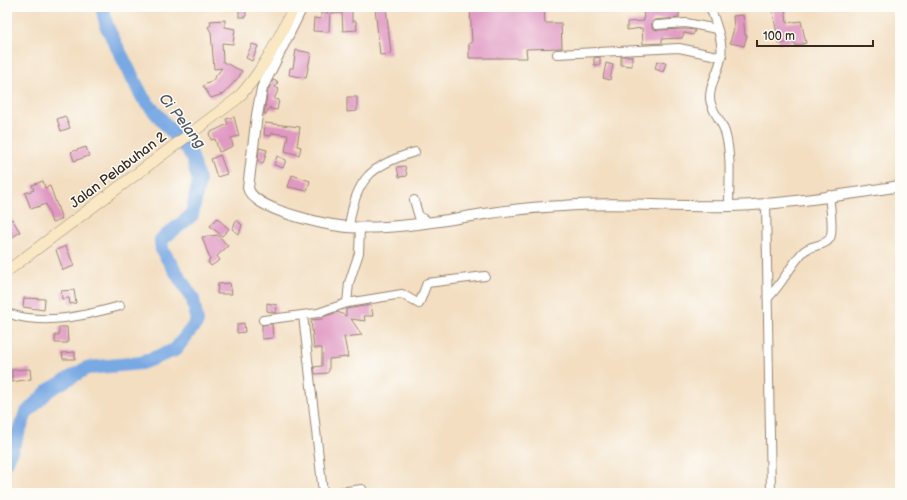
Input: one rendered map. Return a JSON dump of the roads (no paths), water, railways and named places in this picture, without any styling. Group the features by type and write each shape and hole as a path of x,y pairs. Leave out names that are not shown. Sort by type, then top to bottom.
{"main road":[{"name":"Jalan Pelabuhan 2","path":"7,271 228,107 247,88 268,58 294,7"}],"street":[{"path":"302,7 262,88 257,114 249,190 257,199 280,211 318,223 354,227 427,223 497,212 565,205 729,206 766,204 900,186"},
{"path":"710,7 717,29 722,57 713,81 710,97 714,111 723,126 728,142 729,206"},
{"path":"657,24 686,23 717,29"},
{"path":"557,54 679,48 722,57"},
{"path":"347,303 349,283 359,253 354,227 355,200 360,185 366,177 390,162 415,152"},
{"path":"768,298 783,281 804,251 814,246 824,244 830,239 832,232 829,195"},
{"path":"414,200 419,217 425,219 427,223"},
{"path":"766,204 771,493"},
{"path":"263,320 318,313 347,303 402,294 419,304 427,283 485,276"},
{"path":"7,313 39,320 93,314 120,306"},
{"path":"302,315 323,493"},
{"path":"332,493 362,489 362,493"}],"waterway":[{"name":"Ci Pelang","path":"7,461 26,413 49,390 87,368 141,363 175,350 197,322 193,299 162,250 161,240 192,215 199,181 191,154 143,98 107,27 102,7"}]}
